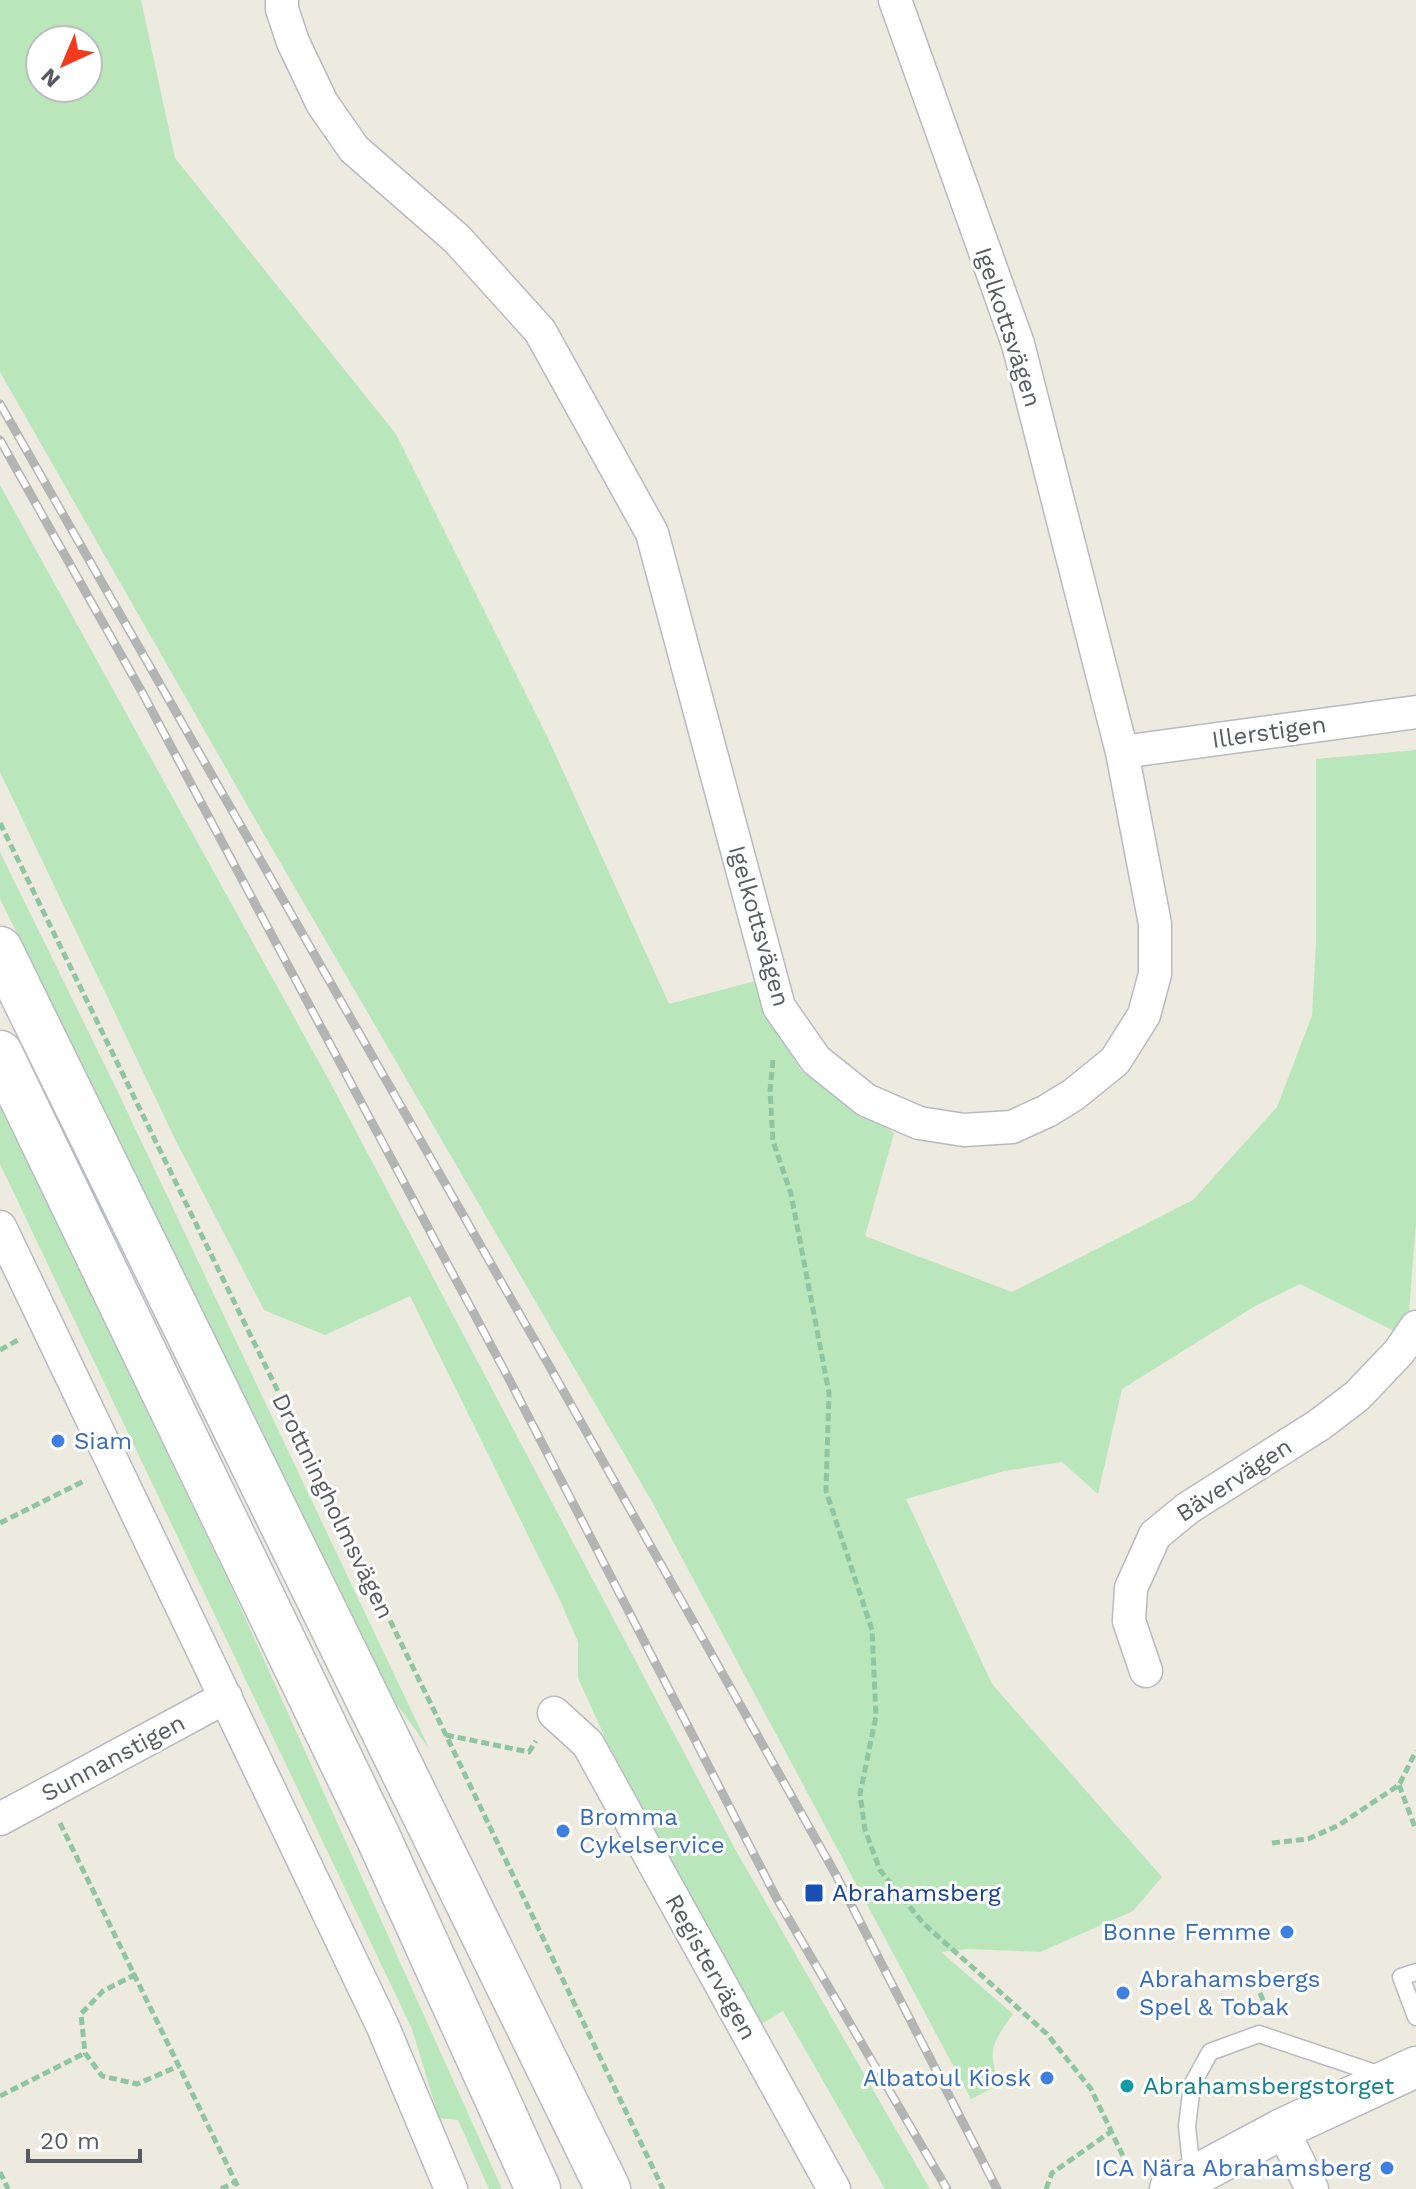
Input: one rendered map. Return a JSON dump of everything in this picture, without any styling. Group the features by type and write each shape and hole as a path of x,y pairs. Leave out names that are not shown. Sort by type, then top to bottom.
{"main road":[{"path":"0,949 608,2189"},
{"path":"0,1053 378,1837 538,2189"}],"street":[{"name":"Igelkottsvägen","path":"282,0 293,42 330,114 354,149 457,239 540,331 652,533 779,1007 816,1060 866,1100 919,1123 964,1130 1012,1127 1073,1095 1115,1061 1144,1015 1155,974 1155,924 1122,752 1018,344 895,0"},
{"name":"Illerstigen","path":"1122,752 1416,712"},
{"path":"0,1227 383,2027 451,2189"},
{"name":"Bävervägen","path":"1146,1671 1129,1621 1131,1588 1155,1535 1188,1508 1319,1425 1357,1396 1399,1352 1416,1327"},
{"name":"Sunnanstigen","path":"0,1819 226,1697"},
{"name":"Registervägen","path":"554,1713 588,1744 834,2189"},
{"path":"1181,2183 1282,2129 1403,2073"},
{"path":"1282,2129 1312,2189"}],"lane":[{"path":"1416,1972 1401,1977 1416,2017"},
{"path":"1181,2183 1192,2085 1210,2052 1259,2034 1403,2073"}],"path":[{"name":"Drottningholmsvägen","path":"0,823 446,1735 663,2189"},
{"path":"779,1007 770,1091 773,1141 791,1194 829,1393 826,1491 872,1630 876,1716 860,1794 865,1830 880,1870 914,1912 1047,2034 1091,2089 1139,2189"},
{"path":"0,1523 115,1466"},
{"path":"446,1735 529,1752 554,1713"},
{"path":"1272,1843 1308,1839 1339,1825 1399,1785 1416,1751"},
{"path":"1399,1785 1416,1830"},
{"path":"46,1794 239,2189"},
{"path":"136,1974 103,1991 81,2014 85,2053 102,2076 137,2084 179,2066"},
{"path":"1260,1993 1267,2011"},
{"path":"0,2096 85,2053"},
{"path":"908,2077 915,2083 915,2072"},
{"path":"1046,2189 1052,2173 1112,2131"},
{"path":"0,2172 8,2189"},
{"path":"221,2189 235,2182"}],"green space":[{"path":"0,0 141,0 175,158 396,434 547,736 669,1004 755,981 801,1071 894,1133 865,1236 1012,1292 1193,1200 1277,1107 1312,1016 1316,941 1316,759 1416,750 1416,1222 1409,1312 1394,1331 1300,1284 1255,1306 1122,1389 1098,1494 1062,1462 1004,1471 906,1499 992,1684 1162,1877 1133,1911 1040,1952 967,1949 941,1952 1013,2014 994,2048 993,2063 999,2085 971,2099 651,1500 251,812 0,372"},
{"path":"0,485 331,1084 735,1849 930,2189 885,2189 783,2011 761,2024 607,1742 578,1678 578,1642 560,1600 410,1296 325,1335 264,1310 176,1141 0,772"},
{"path":"0,852 115,1086 430,1750 377,1677 0,899"},
{"path":"0,1105 233,1591 502,2189 489,2189 458,2120 439,2118 412,2029 0,1164"}],"railway":[{"path":"0,404 836,1875 997,2189"},
{"path":"0,440 143,694 510,1381 777,1899 947,2189"}],"place":[{"name":"Siam","path":"58,1441"},
{"name":"Bromma Cykelservice","path":"563,1831"},
{"name":"Abrahamsberg","path":"814,1893"},
{"name":"Bonne Femme","path":"1287,1932"},
{"name":"Abrahamsbergs Spel & Tobak","path":"1123,1993"},
{"name":"Albatoul Kiosk","path":"1047,2078"},
{"name":"Abrahamsbergstorget","path":"1127,2086"},
{"name":"ICA Nära Abrahamsberg","path":"1387,2168"}]}
